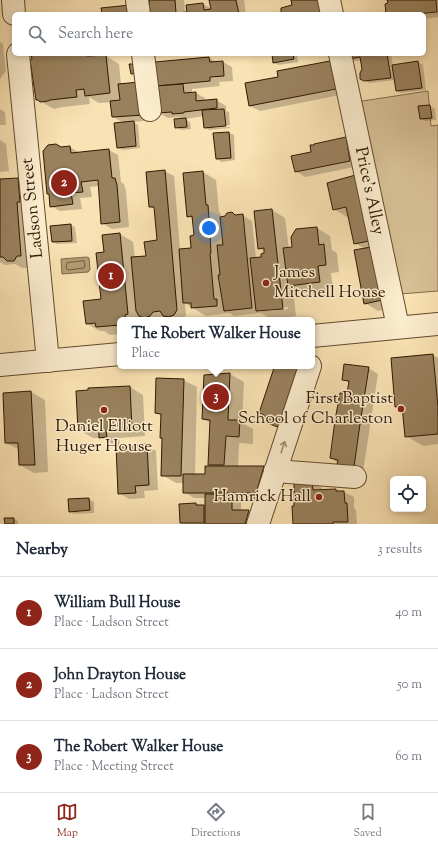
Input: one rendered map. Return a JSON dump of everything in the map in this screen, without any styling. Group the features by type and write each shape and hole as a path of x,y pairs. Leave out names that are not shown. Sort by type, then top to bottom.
{"street":[{"path":"13,0 14,12"},
{"path":"137,0 139,12"},
{"path":"329,0 332,12"},
{"name":"Ladson Street","path":"18,56 48,361"},
{"path":"143,56 150,110"},
{"name":"Price's Alley","path":"340,56 398,327"},
{"path":"316,335 438,324"},
{"path":"0,365 117,354"},
{"path":"258,524 309,369"},
{"path":"275,471 355,477"}],"shaded area":[{"path":"428,91 431,126 438,125 438,291 400,294 356,102"}],"water":[{"path":"89,258 90,270 88,272 62,274 61,259"}],"building":[{"path":"149,0 175,0 176,12 150,12"},
{"path":"209,0 236,0 239,12 187,12 186,5 203,3 204,10 211,9"},
{"path":"291,0 323,0 326,11 281,12 281,8 292,5"},
{"path":"387,0 436,0 437,12 386,12 385,4 388,3"},
{"path":"130,5 131,12 102,12 101,8"},
{"path":"31,56 106,56 110,93 85,96 84,89 76,90 77,97 40,102 36,100 30,60 32,59"},
{"path":"272,56 293,56 294,59 273,63"},
{"path":"348,56 387,56 391,78 364,81 360,79 362,69 360,57 349,59"},
{"path":"209,57 210,62 223,61 224,76 210,77 210,81 157,86 155,62"},
{"path":"330,61 336,89 249,106 245,83 278,77 277,71"},
{"path":"418,61 422,88 396,91 392,65"},
{"path":"129,64 137,64 138,73 131,74"},
{"path":"140,82 144,115 112,117 110,101 120,100 118,84"},
{"path":"183,84 184,93 196,92 196,101 217,99 217,108 184,113 158,113 155,86"},
{"path":"430,105 432,118 420,119 418,106"},
{"path":"224,109 226,126 204,128 202,110"},
{"path":"186,118 187,127 175,128 174,119"},
{"path":"134,121 136,146 117,148 114,123"},
{"path":"229,132 231,158 216,159 213,133"},
{"path":"346,137 350,161 295,172 291,156 311,152 310,145"},
{"path":"56,144 61,147 70,146 71,153 109,149 112,178 115,178 117,185 120,222 101,224 98,180 81,182 83,192 71,193 73,204 50,207 49,194 47,194 43,151 48,145"},
{"path":"165,170 177,310 174,315 169,317 163,316 160,311 153,312 147,317 142,317 136,311 131,257 146,256 144,242 157,240 154,207 149,207 146,172"},
{"path":"203,171 206,205 208,205 214,299 217,299 217,306 191,308 191,303 183,303 179,249 191,248 190,236 194,235 192,216 187,217 183,173"},
{"path":"359,174 374,240 354,244 346,207 333,210 327,183"},
{"path":"18,178 20,202 17,202 21,256 17,256 14,261 7,261 3,257 0,257 0,179"},
{"name":"James Mitchell House","path":"272,209 283,309 256,311 250,258 261,257 261,254 264,253 264,248 258,249 254,211"},
{"path":"232,212 235,215 243,214 252,308 224,311 218,275 220,275 217,245 223,245 220,217"},
{"path":"71,224 72,241 52,242 50,226"},
{"path":"317,227 319,245 324,244 326,265 318,266 320,282 288,286 283,248 292,247 291,237 296,229"},
{"path":"120,233 128,314 125,315 125,317 117,317 117,325 96,327 95,323 86,324 83,301 101,299 96,253 104,252 102,235"},
{"path":"377,246 387,299 364,304 354,250"},
{"path":"433,354 438,407 438,434 405,437 402,406 395,407 391,358"},
{"path":"344,364 369,367 360,424 335,420 340,393 347,393 349,381 342,380"},
{"path":"274,369 297,369 278,427 262,421 264,415 259,413"},
{"path":"230,373 228,420 240,420 239,437 226,436 224,465 208,465 210,420 202,419 204,375"},
{"path":"156,378 184,379 181,476 161,476 161,414 155,413"},
{"name":"Daniel Elliott Huger House","path":"130,386 132,429 106,430 107,437 99,438 99,431 78,431 76,391 88,390 88,388"},
{"path":"31,391 35,465 19,465 18,443 5,443 3,393"},
{"path":"335,420 360,424 354,467 337,464 338,460 330,458"},
{"path":"147,444 149,485 135,486 136,493 118,494 116,446"},
{"path":"205,466 264,466 256,493 183,493 183,474 205,474"},
{"name":"Hamrick Hall","path":"294,482 312,482 313,490 336,489 336,491 344,491 345,503 347,503 348,522 333,522 333,524 293,524 292,506 294,506"},
{"path":"205,494 232,494 232,510 249,510 245,524 205,524"},
{"path":"89,498 90,510 69,512 68,499"},
{"path":"196,503 196,505 204,505 204,523 180,523 179,504"},
{"path":"4,518 14,518 14,524 5,524"}],"place":[{"name":"John Drayton House","path":"64,183"},
{"name":"William Bull House","path":"111,276"},
{"name":"James Mitchell House","path":"266,283"},
{"name":"The Robert Walker House","path":"216,397"},
{"name":"First Baptist School of Charleston","path":"401,409"},
{"name":"Daniel Elliott Huger House","path":"104,410"},
{"name":"Hamrick Hall","path":"319,497"}]}
